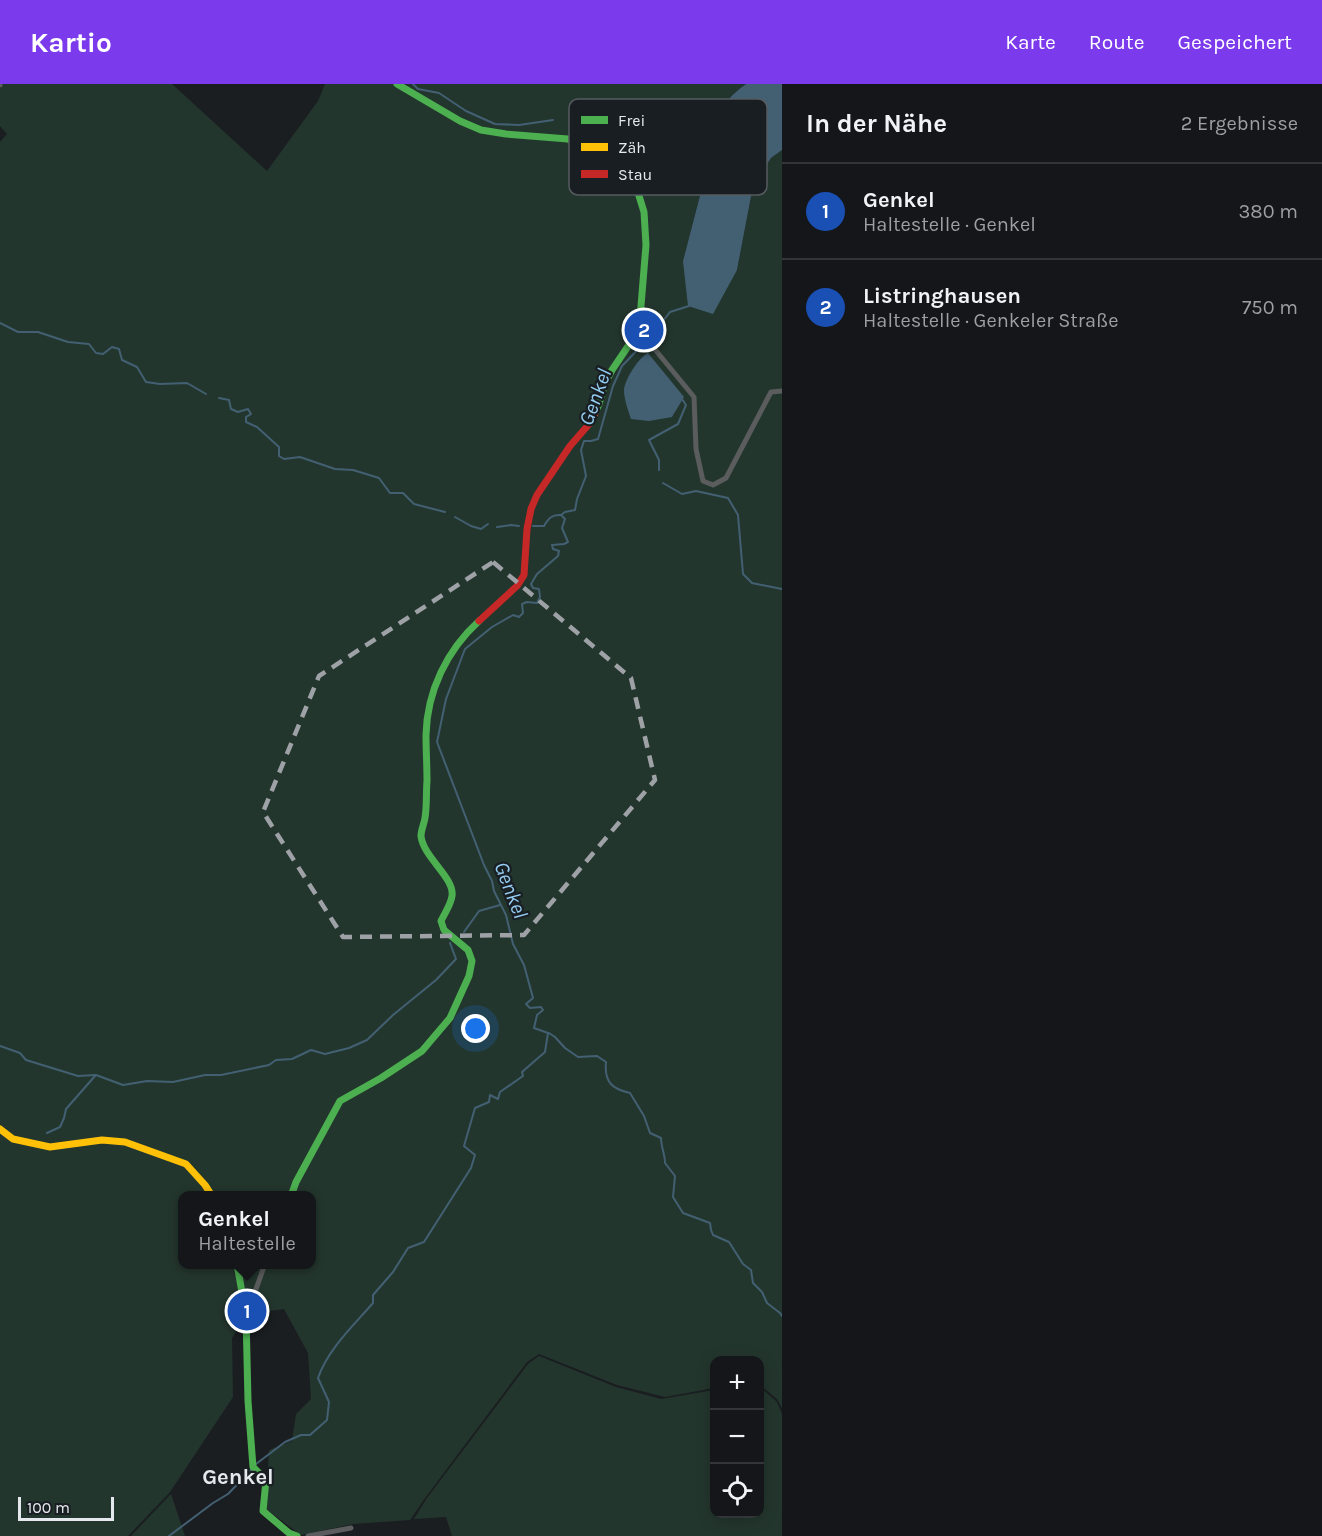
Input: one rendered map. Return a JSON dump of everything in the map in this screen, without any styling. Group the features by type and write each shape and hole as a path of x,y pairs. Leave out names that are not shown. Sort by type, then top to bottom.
{"street":[{"path":"397,84 460,121 481,130 569,139"},
{"path":"293,1191 340,1101 422,1051 450,1018 469,976 472,961 468,950 444,930 441,921 452,897 452,887 424,847 421,834 425,816 428,775 426,733 429,709 436,683 456,645 478,621 517,586 524,575 527,529 531,509 537,495 570,446 590,423 605,383 639,330 646,245 644,212 639,195"},
{"path":"639,330 694,397 696,449 703,481 713,485 726,478 771,392 782,391"},
{"path":"0,1129 13,1140 51,1147 102,1140 126,1142 186,1164 209,1191"},
{"path":"238,1269 246,1315 248,1401 253,1467 266,1480 263,1510 289,1533 297,1536"},
{"path":"246,1315 263,1269"},
{"path":"308,1536 351,1528"}],"highlighted area":[{"path":"493,562 631,678 655,780 524,935 343,937 263,812 319,676"}],"green space":[{"path":"2,84 172,84 267,171 318,101 325,84 746,84 728,99 569,99 569,195 700,195 683,261 737,270 751,195 767,195 767,164 782,150 782,1408 777,1399 764,1388 764,1356 710,1356 710,1389 665,1397 617,1385 539,1354 527,1362 410,1520 353,1524 301,1535 266,1509 269,1450 292,1441 296,1414 311,1399 308,1353 284,1309 248,1314 265,1269 316,1269 316,1191 294,1191 340,1102 422,1052 449,1017 421,1049 381,1076 339,1100 292,1191 210,1191 186,1162 126,1141 51,1146 14,1137 0,1127 0,142 7,134 0,126","holes":["648,353 683,397 672,417"]},
{"path":"0,1131 13,1141 51,1149 83,1143 125,1143 185,1165 207,1191 178,1191 178,1269 237,1269 245,1317 232,1338 233,1397 170,1492 128,1536 0,1536"},
{"path":"239,1269 263,1269 247,1312"},
{"path":"539,1356 616,1387 661,1399 710,1391 710,1518 764,1518 764,1391 777,1402 782,1414 782,1536 452,1536 446,1517 414,1519 427,1498 528,1364"},
{"path":"171,1494 185,1536 131,1536"}],"water":[{"path":"746,84 782,84 782,150 767,164 767,99 728,99"},
{"path":"700,195 751,195 737,270 713,314 688,306 683,261"},
{"path":"648,353 684,397 672,417 649,421 631,419 625,397 625,385 637,364"}],"waterway":[{"path":"413,84 418,89 439,93 466,111 495,124 519,125 553,120"},
{"name":"Genkel","path":"655,331 670,312 689,306"},
{"path":"0,323 18,332 38,332 68,342 89,344 96,353 103,354 112,347 119,349 122,360 137,367 146,382 187,383 206,394"},
{"name":"Genkel","path":"256,1464 285,1442 301,1435 310,1435 327,1420 329,1402 318,1378 322,1367 342,1338 373,1303 373,1295 393,1272 408,1248 424,1242 471,1168 475,1155 464,1146 475,1108 489,1102 490,1095 498,1099 500,1092 523,1076 522,1072 545,1052 548,1033 534,1028 537,1015 543,1010 541,1007 530,1008 526,1004 533,998 524,965 513,944 506,915 494,891 437,742 446,699 465,649 492,627 513,615 519,617 523,613 522,604 537,603 540,597 539,589 533,588 531,584 537,574 558,556 559,551 553,549 552,545 568,542 562,528 565,519 561,515 575,510 586,476 581,450 584,441 598,439 613,386 622,366 643,344"},
{"path":"219,398 229,400 231,409 238,412 248,409 251,414 246,417 246,422 257,427 279,447 279,456 284,459 300,457 335,469 353,470 379,478 390,493 403,493 414,504 445,512"},
{"path":"659,470 659,460 649,440 678,424 686,405 682,399"},
{"path":"663,483 682,494 696,491 728,498 738,515 743,574 752,583 782,589"},
{"path":"533,526 544,526 555,515 561,515"},
{"path":"455,517 481,529 488,524"},
{"path":"497,527 519,526"},
{"path":"464,932 479,911 500,905"},
{"path":"0,1046 20,1053 26,1060 78,1076 96,1075 123,1085 147,1081 173,1082 205,1075 221,1075 269,1065 276,1060 292,1059 311,1050 325,1054 349,1048 367,1040 393,1015 436,980 456,959 450,943"},
{"path":"549,1033 578,1057 597,1056 606,1062 606,1075 610,1084 630,1093 644,1116 650,1133 661,1138 665,1163 675,1176 673,1197 683,1213 710,1223 713,1235 729,1242 743,1264 751,1270 753,1283 762,1292 767,1303 782,1316"},
{"path":"47,1133 60,1127 66,1109 95,1076"},
{"name":"Genkel","path":"169,1536 228,1494 252,1469"}],"traffic: fast":[{"path":"397,84 460,121 481,130 569,139"},
{"path":"595,413 605,383 639,330 646,245 644,212 639,195"},
{"path":"293,1191 340,1101 422,1051 450,1018 469,976 472,961 468,950 444,930 441,921 450,902 452,889 427,852 421,832 426,809 426,735 430,703 448,658 479,621"},
{"path":"238,1269 246,1315 248,1401 253,1467 266,1480 263,1511 289,1533 297,1536"}],"traffic: slow":[{"path":"0,1129 13,1139 50,1147 102,1140 125,1142 186,1164 209,1191"}],"traffic: jam":[{"path":"479,621 517,586 524,575 527,529 531,509 537,495 595,413"}],"place":[{"name":"Listringhausen","path":"644,330"},
{"name":"Genkel","path":"247,1311"}],"district":[{"name":"Genkel","path":"238,1476"}]}
